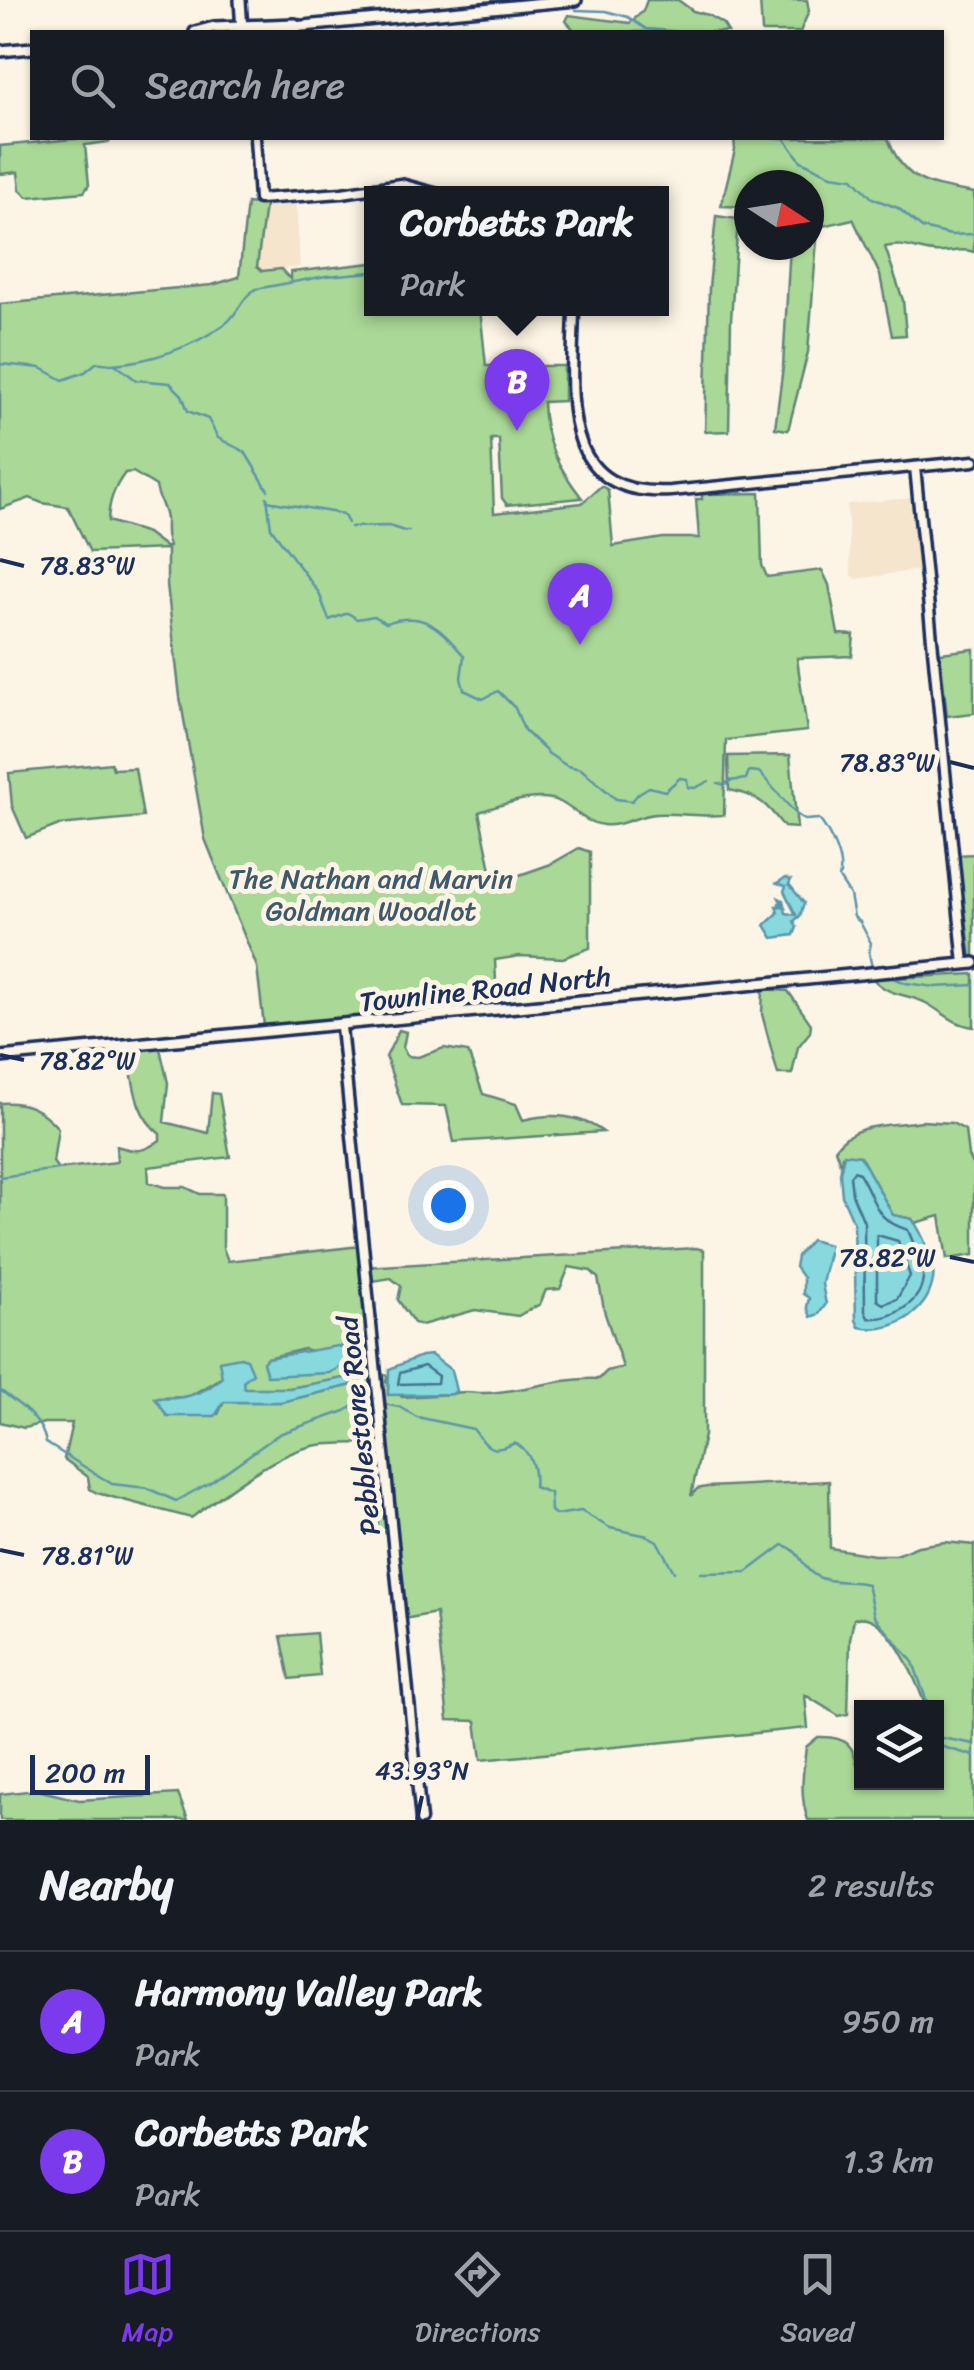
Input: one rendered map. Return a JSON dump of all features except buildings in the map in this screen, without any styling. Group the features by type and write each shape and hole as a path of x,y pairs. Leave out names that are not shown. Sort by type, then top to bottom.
{"main road":[{"path":"243,0 245,30"},
{"path":"203,30 312,25 576,0"},
{"path":"0,52 30,48"},
{"name":"Townline Road North","path":"0,1057 341,1027 969,963"}],"street":[{"path":"255,140 258,198 364,190"},
{"path":"574,316 575,432 591,462 619,484 654,492 974,461"},
{"path":"915,467 969,963"},
{"name":"Pebblestone Road","path":"341,1027 421,1820"}],"shaded area":[{"path":"296,199 300,267 262,271 257,268 264,201"},
{"path":"910,498 918,570 857,579 851,575 847,504"}],"green space":[{"path":"647,0 678,0 723,24 727,30 574,30 566,21 569,15 630,23 643,11"},
{"path":"760,0 807,0 809,11 801,30 762,30"},
{"path":"63,140 109,142 85,145 89,185 84,192 28,197 20,190 18,172 0,174 0,146"},
{"path":"734,140 889,140 902,165 920,180 974,193 974,252 885,247 903,300 906,335 892,336 880,275 853,219 824,226 824,170 734,170 734,206 721,206"},
{"name":"The Nathan and Marvin Goldman Woodlot","path":"247,203 265,205 257,267 262,271 281,269 291,280 291,272 364,264 364,316 481,316 486,366 564,366 564,401 543,402 544,416 554,453 582,498 507,505 502,498 499,439 491,439 494,513 582,503 601,486 608,490 613,546 663,538 699,538 696,499 702,499 702,494 760,493 762,565 767,577 822,570 829,585 838,634 854,635 852,656 797,658 807,731 726,740 724,815 656,814 603,825 562,803 543,798 479,812 494,884 551,864 579,848 590,852 590,948 563,958 520,956 495,960 497,1003 264,1026 257,967 205,839 180,697 167,585 167,549 90,552 68,507 30,498 0,509 0,304 212,285 239,277","holes":["133,472 156,486 166,516 167,548 147,533 108,521 112,496 125,473"]},
{"path":"716,216 734,218 729,431 705,432 709,288"},
{"path":"789,260 815,260 808,352 788,430 775,428"},
{"path":"974,649 974,713 947,716 940,653"},
{"path":"790,755 797,828 784,827 755,798 729,790 728,756"},
{"path":"111,763 113,769 135,768 143,817 59,825 26,838 12,806 9,773"},
{"path":"974,854 974,958 971,958 958,855"},
{"path":"974,974 974,1027 954,1021 924,1002 891,991 873,979"},
{"path":"763,989 788,991 811,1024 810,1032 798,1047 792,1074 778,1074 762,1014"},
{"path":"399,1030 406,1032 403,1048 407,1056 418,1057 444,1048 468,1052 483,1094 516,1104 523,1120 564,1117 603,1132 454,1142 446,1106 402,1105 386,1057"},
{"path":"159,1044 168,1083 164,1122 208,1133 212,1093 219,1094 230,1157 148,1167 149,1182 185,1187 200,1194 223,1194 223,1248 228,1261 361,1246 364,1267 704,1250 704,1435 691,1496 697,1489 707,1487 829,1481 830,1548 896,1555 918,1546 945,1542 974,1545 974,1820 808,1820 803,1793 806,1747 818,1737 842,1740 849,1745 854,1755 854,1790 944,1790 944,1700 923,1700 899,1649 878,1624 866,1618 854,1619 850,1639 848,1714 839,1716 805,1695 808,1728 481,1760 476,1721 448,1720 436,1613 404,1619 396,1531 378,1533 377,1443 329,1444 298,1450 249,1476 191,1518 90,1489 88,1477 64,1459 72,1423 24,1428 0,1422 0,1103 32,1108 58,1128 53,1162 58,1169 117,1162 116,1146 139,1150 160,1140 160,1134 144,1116 127,1048","holes":["569,1267 591,1271 598,1278 623,1367 607,1371 599,1379 499,1392 402,1397 386,1382 388,1376 378,1373 366,1282 391,1278 401,1286 398,1300 414,1323 422,1325 475,1310 518,1316 540,1304 546,1290 560,1289","304,1349 349,1363 326,1372 306,1374 267,1358","222,1377 243,1381 243,1388 247,1389 290,1388 344,1378 356,1384 281,1402 224,1402 218,1414 156,1398 188,1397"]},
{"path":"922,1121 952,1123 965,1130 968,1156 974,1168 974,1255 947,1259 940,1216 915,1223 893,1215 860,1156 842,1156 841,1166 835,1149 852,1134 875,1126"},
{"path":"316,1633 320,1676 290,1679 281,1636"},
{"path":"37,1790 79,1800 178,1794 188,1820 0,1820 0,1794"}],"water":[{"path":"785,878 791,880 789,884 804,903 794,921 794,935 773,938 765,925 778,913 776,906 783,907 779,898 783,900 786,913 796,915 784,891 786,886 777,883"},
{"path":"844,1154 860,1156 893,1215 912,1219 932,1266 933,1280 923,1303 895,1324 859,1327 856,1320 854,1223 842,1196 840,1173"},
{"path":"811,1240 830,1248 822,1284 826,1304 811,1317 809,1298 803,1294 803,1278 795,1267 797,1256"},
{"path":"337,1346 347,1348 350,1362 329,1373 267,1376 263,1362 267,1358"},
{"path":"431,1355 451,1370 456,1391 388,1395 389,1369"},
{"path":"247,1359 253,1373 243,1381 244,1388 290,1388 344,1378 355,1379 356,1384 281,1402 224,1402 215,1416 167,1416 155,1398 200,1392 222,1377 219,1361"}],"waterway":[{"path":"576,10 606,11 628,17 646,29 658,30"},
{"path":"785,140 801,161 831,175 853,178 872,198 898,208 922,228 951,235 974,234"},
{"path":"0,364 41,368 63,380 96,363 141,360 199,340 229,320 256,289 364,273"},
{"path":"115,364 136,380 170,383 182,395 188,411 208,419 218,438 245,452 268,490"},
{"path":"267,497 271,528 319,593 329,620 348,613 357,619 374,616 386,623 411,619 430,624 464,656 464,690 483,699 498,691 515,708 524,730 549,754 567,766 581,769 616,799 632,801 649,787 665,791 680,778 687,779 688,787 695,788 709,781"},
{"path":"267,501 343,514 348,523"},
{"path":"350,527 389,526 404,531"},
{"path":"718,783 725,785 746,779 749,771 759,772 796,814 805,820 819,819 835,847 839,878 850,895 854,917 871,943 872,968"},
{"path":"890,977 935,987 974,985"},
{"path":"0,1177 58,1169"},
{"path":"0,1390 34,1419 46,1443 112,1484 147,1488 176,1501 211,1482 279,1434 365,1400 376,1403"},
{"path":"383,1404 417,1417 473,1429 494,1449 515,1443 531,1462 534,1487 550,1493 551,1511 556,1515 581,1511 610,1528 648,1536 657,1541 674,1572"},
{"path":"701,1573 747,1572 783,1545 818,1577 867,1584 874,1616 913,1662 926,1700"},
{"path":"944,1738 974,1744"},
{"path":"944,1747 974,1756"}],"place":[{"name":"Corbetts Park","path":"517,431"},
{"name":"Harmony Valley Park","path":"580,645"}]}
